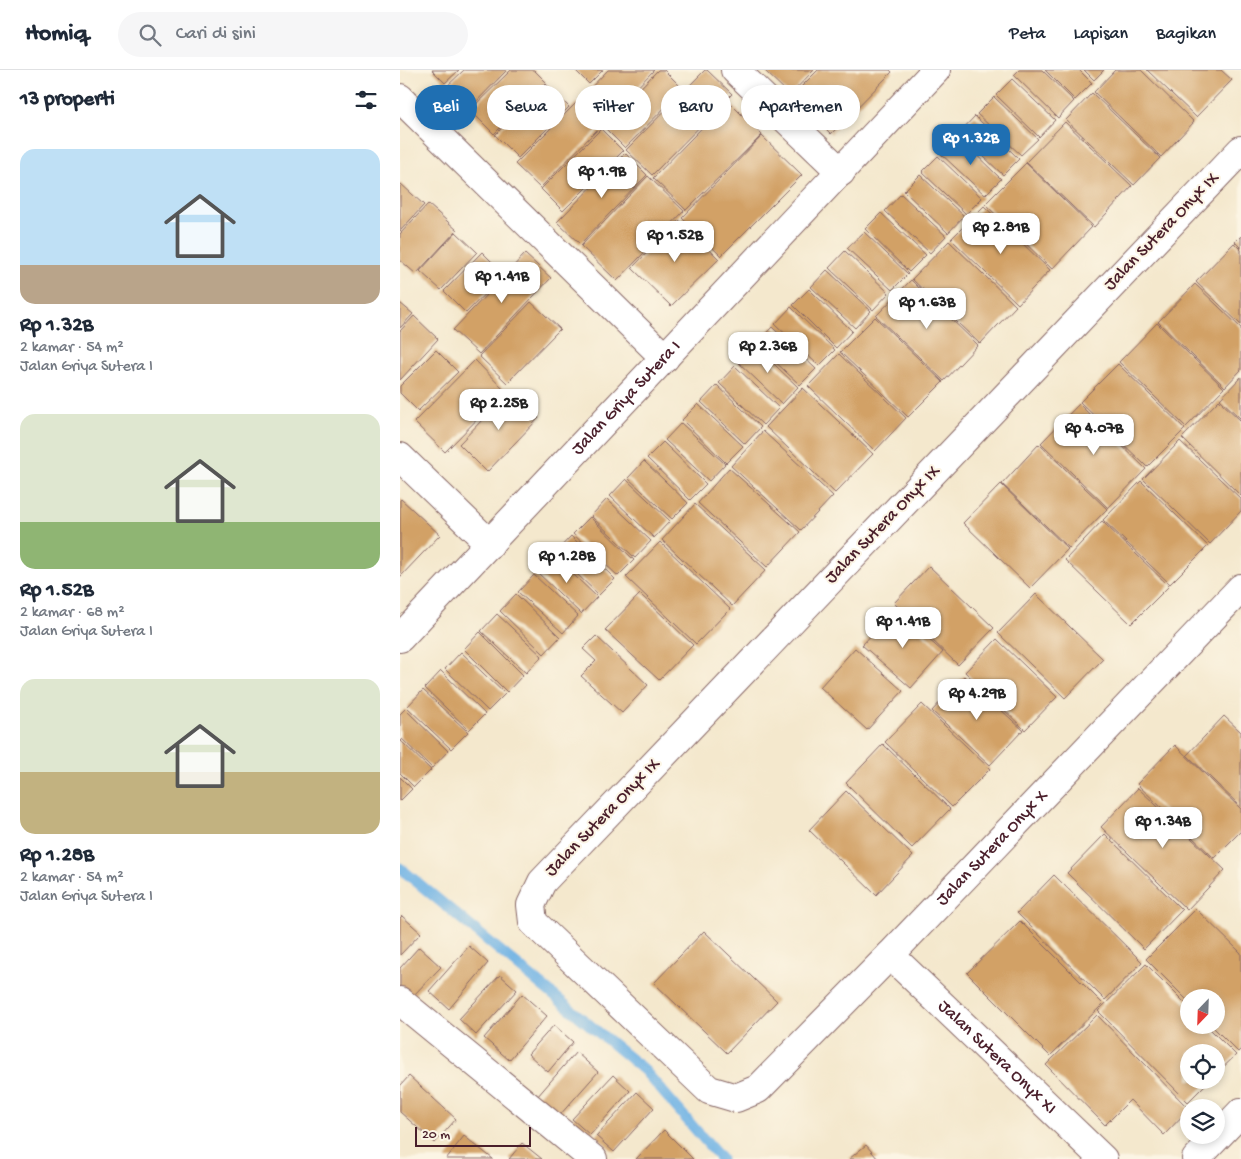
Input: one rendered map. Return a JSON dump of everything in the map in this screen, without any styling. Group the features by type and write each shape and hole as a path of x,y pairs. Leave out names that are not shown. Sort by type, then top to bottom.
{"street":[{"path":"735,70 841,172"},
{"name":"Jalan Griya Sutera I","path":"400,638 936,70"},
{"path":"400,98 664,358"},
{"name":"Jalan Sutera Onyx IX","path":"736,1098 709,1090 533,922 531,905 542,882 1241,150"},
{"path":"400,457 490,544"},
{"name":"Jalan Sutera Onyx X","path":"736,1098 758,1089 890,955 1241,588"},
{"name":"Jalan Sutera Onyx XI","path":"890,955 1103,1159"},
{"path":"400,1001 593,1159"},
{"path":"1196,1159 1241,1112"}],"building":[{"path":"432,70 459,70 445,83"},
{"path":"464,70 507,70 492,85 487,85 487,91 477,101 477,85 448,85"},
{"path":"511,70 534,70 546,82 543,85 496,85"},
{"path":"575,70 603,70 589,84"},
{"path":"608,70 654,70 640,85 593,85"},
{"path":"658,70 664,70 679,85 661,85 661,111 651,122 651,85 643,85"},
{"path":"707,70 723,85 690,85"},
{"path":"764,70 814,70 800,85 780,85"},
{"path":"818,70 890,70 892,72 860,105 860,85 803,85"},
{"path":"1019,70 1042,70 1074,101 1058,118 1014,75"},
{"path":"1045,70 1079,70 1092,83 1075,100"},
{"path":"1084,70 1104,70 1094,80"},
{"path":"1115,70 1141,70 1194,122 1161,157 1094,92"},
{"path":"1147,70 1221,70 1232,80 1196,117"},
{"path":"1012,79 1055,120 1039,137 996,95"},
{"path":"487,93 487,127 477,117 477,103"},
{"path":"1092,93 1160,158 1134,185 1066,120"},
{"path":"994,97 1038,139 1021,155 977,114"},
{"path":"565,103 569,107 565,111"},
{"path":"575,104 575,130 597,130 540,188 515,164 549,130 565,130 565,114"},
{"path":"731,104 741,114 741,130 757,130 762,135 686,210 653,178 700,130 731,130"},
{"path":"661,115 661,130 696,130 652,175 626,150 646,130 651,130 651,125"},
{"path":"975,116 1019,159 1003,175 959,133"},
{"path":"1065,122 1132,186 1094,227 1026,162"},
{"path":"490,130 498,130 494,134"},
{"path":"500,130 546,130 518,158 495,135"},
{"path":"600,130 623,151 563,211 541,189"},
{"path":"607,130 643,130 625,148"},
{"path":"827,130 835,130 831,134"},
{"path":"762,136 802,175 721,256 682,218"},
{"path":"957,136 1001,179 985,195 940,153"},
{"path":"625,153 647,175 580,244 557,222"},
{"path":"938,156 982,198 966,214 922,172"},
{"path":"1026,163 1092,227 1052,269 985,204"},
{"path":"920,175 964,216 948,233 904,191"},
{"path":"648,176 684,211 617,281 581,246"},
{"path":"400,183 424,205 400,231"},
{"path":"901,194 946,236 930,253 885,211"},
{"path":"428,204 457,230 416,274 400,260 400,234"},
{"path":"984,206 1050,270 1018,304 951,239"},
{"path":"881,213 926,255 909,272 865,229"},
{"path":"679,220 719,259 671,306 632,268"},
{"path":"456,232 477,252 441,290 420,271"},
{"path":"864,232 908,274 892,290 847,248"},
{"path":"1241,236 1241,248 1235,242"},
{"path":"949,241 1016,306 980,344 912,279"},
{"path":"1234,243 1241,250 1241,325 1196,282"},
{"path":"845,251 889,293 873,310 829,268"},
{"path":"482,252 504,274 466,313 444,291"},
{"path":"525,254 551,278 479,354 453,330"},
{"path":"827,270 871,311 855,328 811,287"},
{"path":"911,280 978,345 944,381 876,316"},
{"path":"1195,284 1241,328 1241,370 1225,387 1158,322"},
{"path":"809,289 852,331 836,348 793,305"},
{"path":"531,302 560,329 507,383 479,356"},
{"path":"400,303 413,314 400,328"},
{"path":"791,307 835,350 819,366 775,324"},
{"path":"414,316 438,339 400,380 400,331"},
{"path":"875,317 943,382 908,417 840,352"},
{"path":"1157,323 1224,388 1186,427 1119,362"},
{"path":"772,327 816,369 800,385 756,344"},
{"path":"754,345 798,387 782,404 738,362"},
{"path":"436,350 458,372 418,411 400,393 400,386"},
{"path":"839,354 906,418 875,451 808,386"},
{"path":"475,360 505,391 445,452 414,422"},
{"path":"1118,364 1185,429 1147,467 1080,402"},
{"path":"735,366 779,408 763,425 719,383"},
{"path":"1241,377 1241,419 1220,399"},
{"path":"717,385 761,427 745,444 701,402"},
{"path":"803,388 873,454 835,493 766,427"},
{"path":"510,391 539,418 487,472 459,444"},
{"path":"1219,400 1241,421 1241,496 1182,438"},
{"path":"698,404 743,446 726,463 682,420"},
{"path":"1079,404 1146,469 1108,508 1041,443"},
{"path":"681,423 725,464 709,481 665,440"},
{"path":"763,431 833,496 801,530 731,466"},
{"path":"1180,441 1241,499 1241,511 1210,544 1143,479"},
{"path":"663,442 706,484 690,500 647,458"},
{"path":"1039,444 1107,509 1069,548 1002,484"},
{"path":"644,461 688,503 672,519 628,478"},
{"path":"729,468 800,532 767,567 698,503"},
{"path":"626,479 670,521 654,538 610,496"},
{"path":"1141,481 1208,546 1170,584 1103,520"},
{"path":"1001,484 1068,549 1030,588 963,523"},
{"path":"607,499 651,541 635,558 591,516"},
{"path":"400,500 440,535 400,577"},
{"path":"695,504 766,570 732,606 662,540"},
{"path":"590,517 634,560 618,576 573,534"},
{"path":"1102,521 1169,586 1131,624 1065,560"},
{"path":"571,536 615,579 599,595 555,553"},
{"path":"660,542 730,609 696,644 626,577"},
{"path":"553,555 597,597 581,614 537,572"},
{"path":"929,566 994,628 958,665 894,603"},
{"path":"534,575 578,616 563,633 518,592"},
{"path":"516,594 560,637 544,654 500,611"},
{"path":"640,594 693,645 659,680 605,630"},
{"path":"1036,594 1103,659 1065,698 998,633"},
{"path":"895,610 943,652 911,688 862,645"},
{"path":"497,614 542,656 526,673 481,631"},
{"path":"480,632 523,675 507,692 464,649"},
{"path":"596,636 648,685 622,713 581,676 596,661 583,649"},
{"path":"997,639 1057,697 1025,730 965,672"},
{"path":"855,648 903,691 867,730 820,687"},
{"path":"461,652 505,694 488,711 445,669"},
{"path":"441,671 485,714 469,730 425,688"},
{"path":"964,676 1023,730 990,765 932,711"},
{"path":"423,690 468,732 451,749 407,707"},
{"path":"922,704 990,769 952,807 885,742"},
{"path":"405,709 448,751 432,768 400,737 400,714"},
{"path":"1224,716 1241,732 1241,807 1187,755"},
{"path":"400,740 431,770 414,787 400,773"},
{"path":"883,744 950,809 912,848 846,783"},
{"path":"1175,745 1241,809 1241,831 1214,858 1137,784"},
{"path":"400,777 412,789 400,801"},
{"path":"1138,788 1225,870 1187,910 1101,827"},
{"path":"846,791 913,856 876,895 809,830"},
{"path":"1105,834 1182,910 1144,949 1067,873"},
{"path":"1054,875 1142,962 1105,1000 1017,913"},
{"path":"1196,909 1241,953 1241,1049 1238,1052 1220,1034 1225,1034 1225,989 1180,989 1180,993 1146,959"},
{"path":"402,916 421,933 400,955 400,918"},
{"path":"1020,921 1103,1004 1050,1056 967,973"},
{"path":"704,931 777,1001 727,1053 654,983"},
{"path":"469,946 488,963 449,1009 429,991"},
{"path":"419,947 441,967 410,999 400,989 400,968"},
{"path":"1146,964 1180,998 1180,1034 1215,1034 1225,1044 1180,1044 1180,1089 1201,1089 1191,1099 1185,1099 1098,1011"},
{"path":"500,975 517,990 476,1035 459,1019"},
{"path":"522,994 547,1016 509,1060 484,1038"},
{"path":"1097,1015 1180,1100 1180,1118 1164,1135 1130,1100 1105,1125 1046,1065"},
{"path":"554,1025 573,1042 548,1072 528,1054"},
{"path":"1225,1044 1236,1055 1225,1065"},
{"path":"576,1052 598,1072 559,1116 537,1097"},
{"path":"613,1075 630,1091 590,1135 572,1119"},
{"path":"409,1076 456,1119 435,1143 400,1112 400,1086"},
{"path":"637,1092 654,1108 614,1152 596,1136"},
{"path":"664,1130 693,1159 636,1159"},
{"path":"464,1136 493,1159 446,1159"},
{"path":"522,1143 542,1159 509,1159"},
{"path":"866,1145 878,1159 849,1159"}],"waterway":[{"path":"400,868 644,1070 721,1159"}]}
